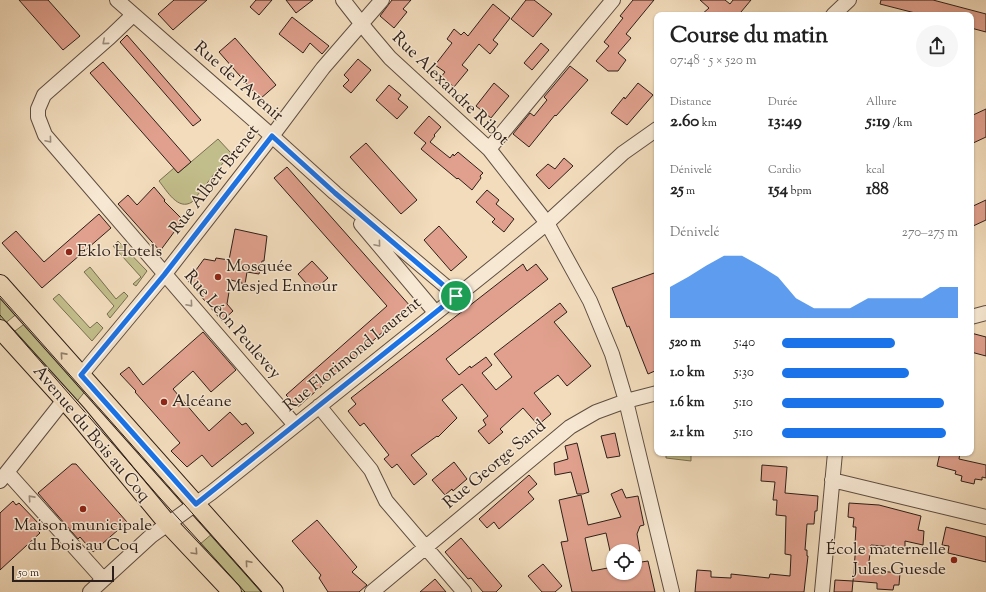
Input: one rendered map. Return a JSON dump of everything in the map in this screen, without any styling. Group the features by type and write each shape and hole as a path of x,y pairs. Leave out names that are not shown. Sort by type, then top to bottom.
{"main road":[{"name":"Avenue du Bois au Coq","path":"0,284 274,592"},
{"name":"Avenue du Bois au Coq","path":"0,329 64,400 168,524 232,592"}],"street":[{"name":"Rue de l'Avenir","path":"117,0 335,193 456,296"},
{"name":"Rue Alexandre Ribot","path":"343,0 390,58 489,149 547,222 595,310 612,354 626,400 672,592"},
{"name":"Rue Albert Brenet","path":"81,375 164,275 323,68 362,25 382,0"},
{"path":"489,149 613,0"},
{"path":"836,12 849,0"},
{"name":"Rue Léon Peulevey","path":"133,15 44,95 38,109 40,124 45,135 164,275 295,425"},
{"name":"Rue Florimond Laurent","path":"90,592 151,536 196,504 456,296 547,222 623,153 654,131"},
{"name":"Rue de l'Avenir","path":"335,193 435,312"},
{"path":"974,316 986,313"},
{"name":"Rue George Sand","path":"372,592 570,427 596,412 626,400 654,394"},
{"path":"64,400 4,477 103,579"},
{"path":"319,406 371,470 386,502 464,592"},
{"path":"822,592 834,456"},
{"path":"832,480 986,517"}],"shaded area":[{"path":"218,139 231,153 192,202 182,204 173,199 159,181 174,168 178,173"},
{"path":"118,241 147,271 136,286 133,284 141,277 113,246"},
{"path":"90,267 116,299 124,292 128,296 110,318 107,314 114,306 84,272"},
{"path":"0,291 19,312 3,325 0,321"},
{"path":"59,294 90,328 97,322 103,328 92,341 53,299"},
{"path":"27,322 87,389 74,405 11,334"},
{"path":"666,456 691,456 691,461 666,458"},
{"path":"213,533 266,592 241,592 199,545"}],"building":[{"path":"19,0 48,0 80,36 63,50"},
{"path":"174,0 207,0 173,30 158,14"},
{"path":"256,0 272,0 259,15 250,7"},
{"path":"286,0 313,0 296,13"},
{"path":"392,0 411,0 403,9 407,12 394,28 380,16"},
{"path":"526,0 534,0 552,14 533,37 511,19"},
{"path":"633,0 654,0 626,34 631,38 618,53 626,60 618,71 608,71 596,61 609,46 604,42 623,18 620,16"},
{"path":"700,0 725,0 730,4 733,0 751,0 741,12 704,12 709,8"},
{"path":"881,0 933,0 986,14 986,32 974,29 974,12 911,12 880,4"},
{"path":"493,4 510,18 493,40 498,44 490,54 479,44 462,65 468,70 454,87 441,77 445,72 435,65 452,43 447,39 454,29 461,35 464,32 468,36"},
{"path":"292,17 329,46 322,54 310,43 303,53 279,34"},
{"path":"127,35 201,120 193,126 120,42"},
{"path":"235,38 276,85 260,99 219,52"},
{"path":"541,43 549,50 532,70 524,63"},
{"path":"358,59 371,70 351,93 343,86 349,80 344,75"},
{"path":"103,62 191,162 178,173 90,73"},
{"path":"570,66 588,80 556,116 555,115 529,147 513,134 530,113 534,116 547,100 544,97"},
{"path":"494,83 509,96 491,118 476,106"},
{"path":"638,83 653,95 627,125 611,113"},
{"path":"389,85 401,95 398,99 408,107 397,119 376,100"},
{"path":"986,109 986,137 974,143 974,115"},
{"path":"429,116 441,127 430,142 450,158 453,154 454,156 458,152 483,173 472,190 421,149 426,143 414,133"},
{"path":"366,143 417,200 401,214 350,157"},
{"path":"564,158 573,166 549,189 536,175 548,164 555,169"},
{"path":"287,167 411,307 298,407 286,395 387,306 274,178"},
{"path":"154,187 165,200 164,201 183,220 160,251 118,204 128,195 137,205"},
{"path":"487,190 499,200 496,204 514,219 504,232 492,222 495,219 476,202"},
{"path":"986,200 986,220 974,226 974,206"},
{"name":"Eklo Hotels","path":"99,214 111,228 42,288 2,243 16,231 44,262"},
{"path":"439,226 467,257 451,271 424,240"},
{"name":"Mosquée Mesjed Ennour","path":"235,229 267,236 264,261 262,261 259,274 247,272 245,284 231,280 227,304 233,311 222,321 188,281 204,259 215,261 216,258 229,260"},
{"path":"312,261 328,278 313,291 298,274"},
{"path":"523,264 527,271 536,264 548,279 446,359 459,375 470,366 471,368 486,357 492,365 482,373 496,390 512,377 494,354 560,303 567,312 554,322 591,366 567,386 558,375 534,393 551,414 538,425 523,408 500,429 503,432 489,444 478,431 486,425 483,420 488,416 462,384 442,400 457,418 438,437 437,436 411,455 427,474 414,485 397,464 392,468 384,459 389,455 364,423 360,426 348,411 356,404 351,398"},
{"path":"654,273 654,371 648,374 629,326 627,327 612,288"},
{"name":"Alcéane","path":"203,332 236,370 211,392 193,371 173,389 209,431 230,412 242,425 246,423 254,433 212,467 202,455 187,467 171,451 180,443 120,374 129,367 143,385"},
{"path":"974,334 986,337 986,356 974,353"},
{"path":"615,433 620,456 607,458 601,436"},
{"path":"577,443 589,492 583,494 577,494 571,472 555,475 554,463 568,459 565,446"},
{"path":"939,456 960,456 959,459 986,465 986,478 982,477 982,480 975,479 974,484 961,481 962,476 955,474 956,471 937,466"},
{"path":"454,462 467,479 453,491 452,489 445,495 432,480"},
{"name":"Maison municipale du Bois au Coq","path":"72,464 76,464 127,522 93,552 80,537 78,539 38,493"},
{"path":"762,465 787,467 785,493 818,496 814,524 807,524 805,550 807,550 808,556 804,592 695,592 697,570 711,571 711,577 731,578 731,574 769,578 770,574 790,576 791,555 785,554 786,516 776,515 777,500 773,500 775,482 761,481"},
{"path":"529,475 537,484 528,492 534,499 499,529 494,522 487,528 479,519"},
{"path":"622,489 626,498 638,496 644,525 640,526 637,534 639,544 608,544 606,533 585,538 592,571 606,568 606,580 642,580 642,562 648,561 655,592 572,592 561,542 568,541 559,500 581,495 588,525 621,517 611,494"},
{"path":"13,501 16,505 19,503 42,527 38,531 40,533 0,570 0,513"},
{"path":"849,503 879,505 921,516 918,530 924,531 923,545 905,541 905,548 871,545 868,570 900,573 899,585 894,585 893,590 877,589 877,583 853,581 856,527 853,527 854,518 848,517"},
{"path":"317,520 357,567 352,572 367,585 359,592 328,592 319,578 321,575 292,541"},
{"path":"946,527 986,537 986,562 948,553 949,546 942,545"},
{"path":"461,538 502,586 496,592 483,592 471,578 468,579 445,552"},
{"path":"543,564 562,586 555,592 542,592 528,576"},
{"path":"435,579 446,592 420,592"},
{"path":"835,580 853,581 852,592 834,592"}],"tram line":[{"path":"0,296 262,592"},
{"path":"0,315 160,498 245,592"}],"place":[{"name":"Eklo Hotels","path":"69,252"},
{"name":"Mosquée Mesjed Ennour","path":"218,277"},
{"name":"Alcéane","path":"164,402"},
{"name":"Maison municipale du Bois au Coq","path":"83,509"},
{"name":"École maternelle Jules Guesde","path":"954,560"}],"route":[{"path":"272,136 335,193 456,296 196,504 81,375 116,335 164,275 272,136"}]}
